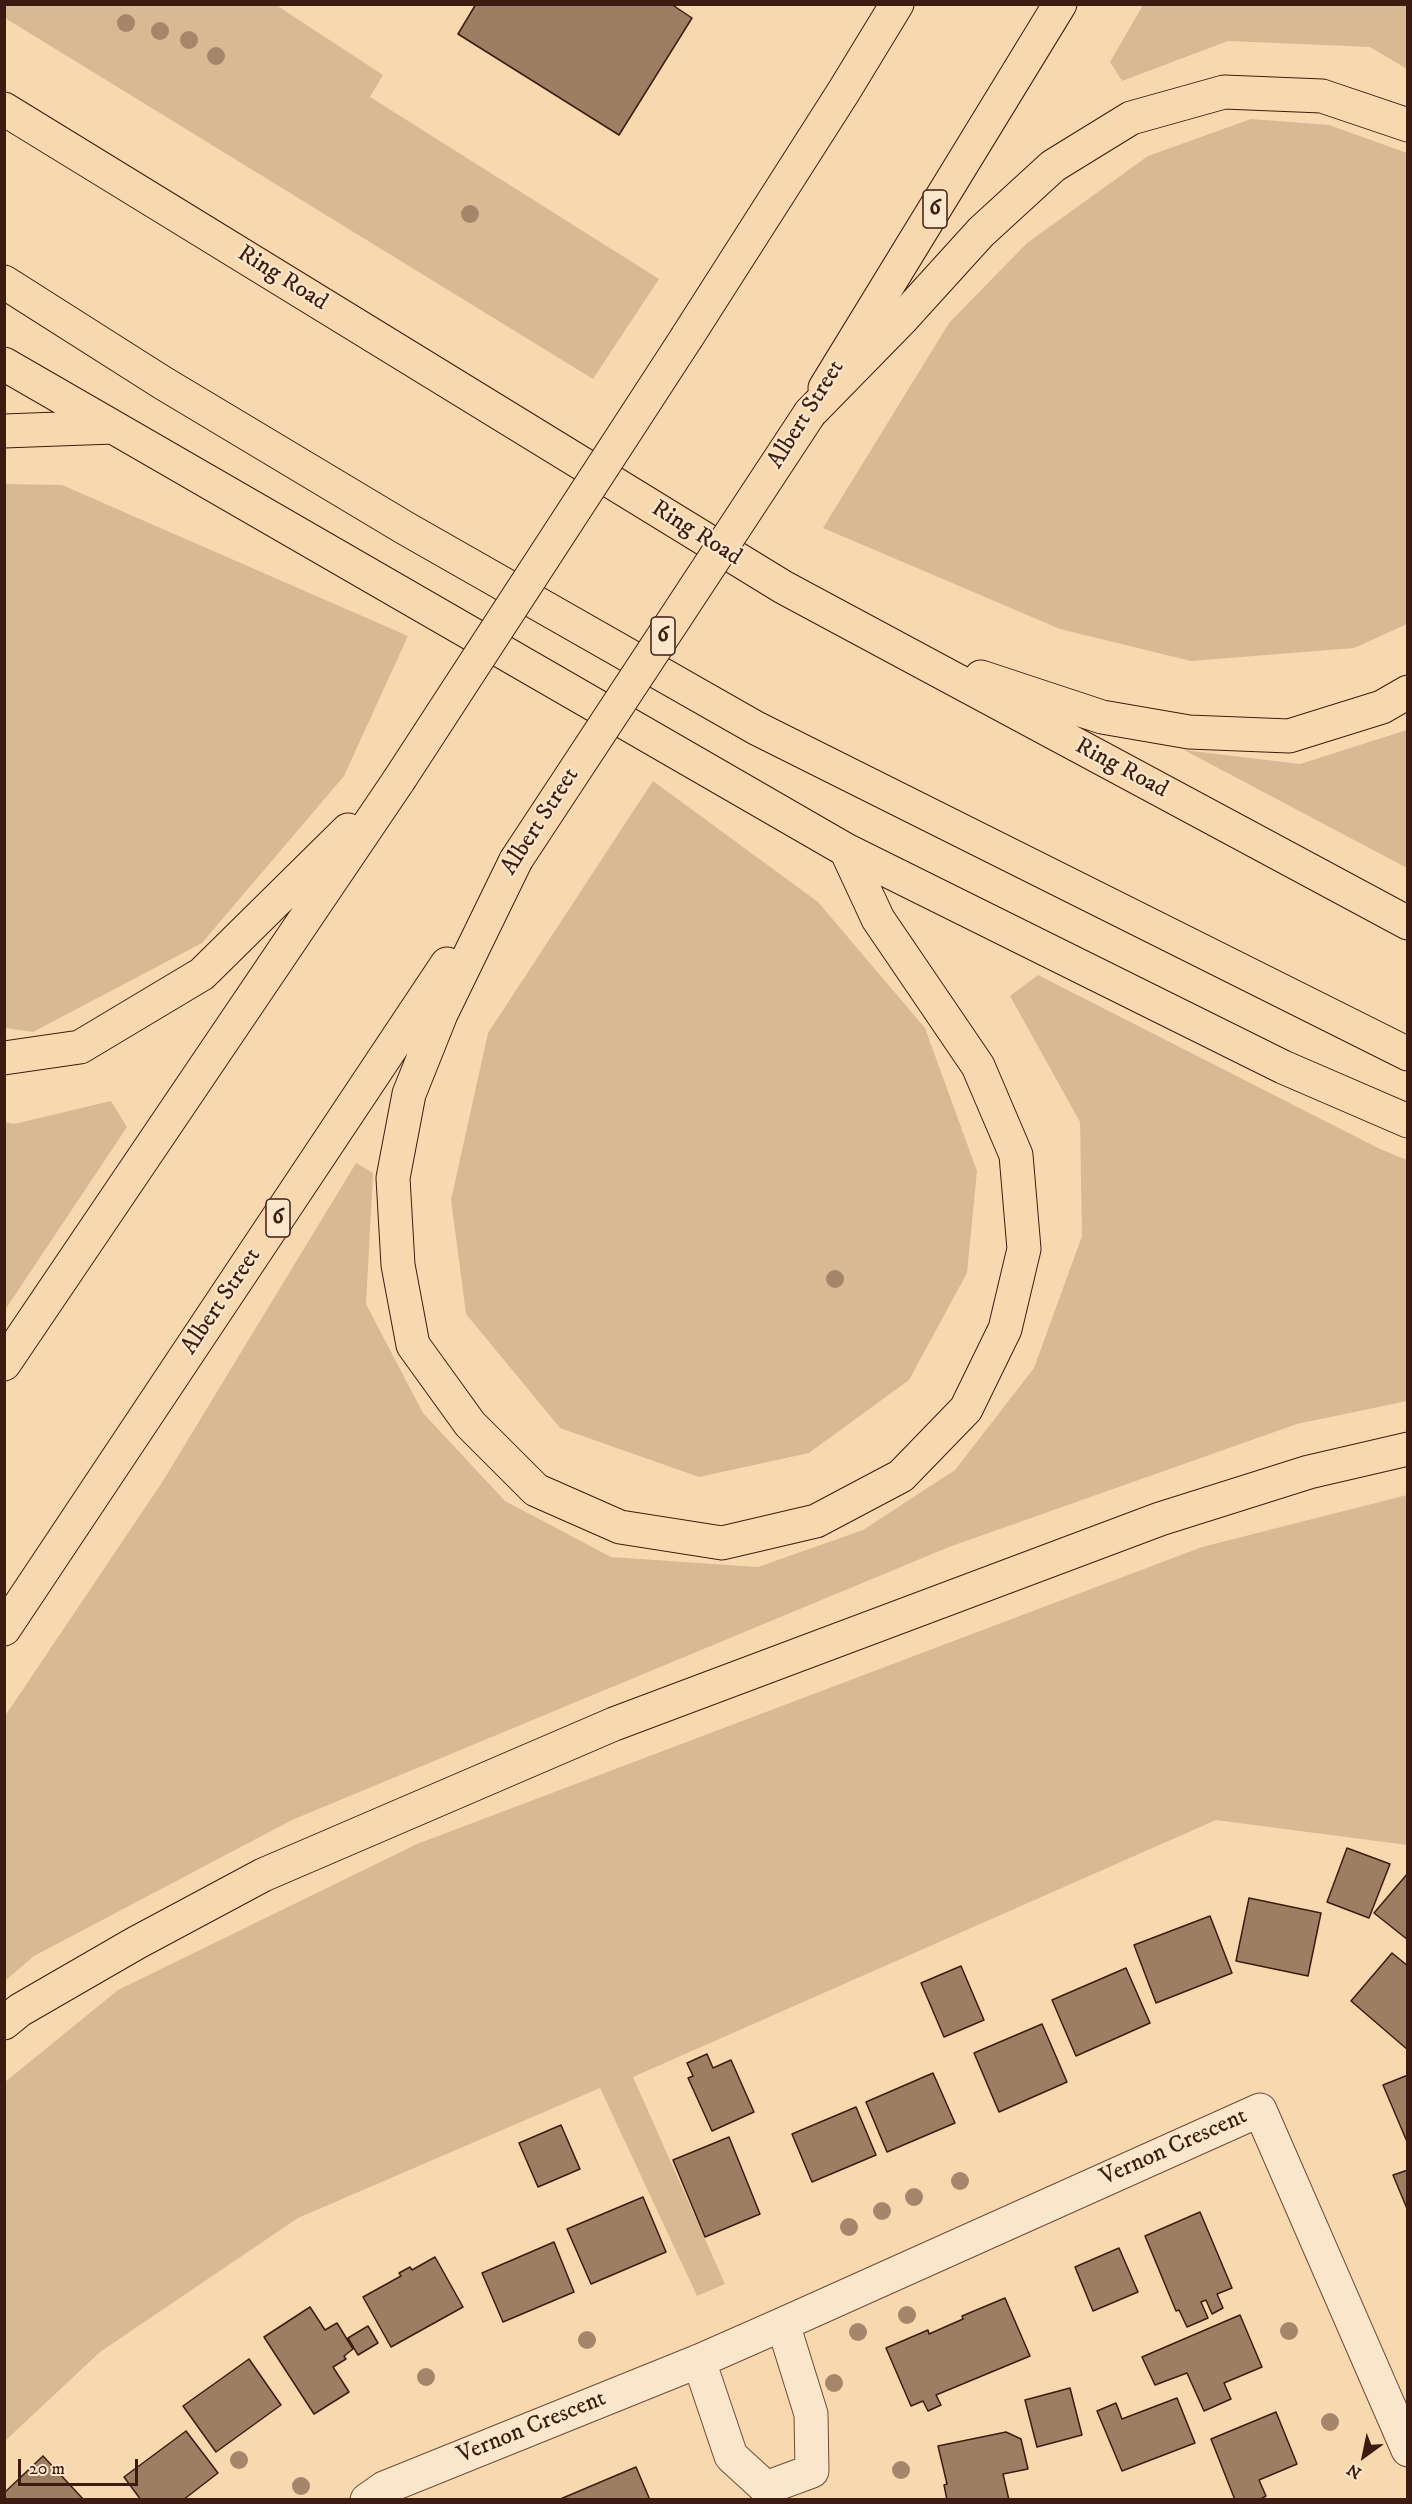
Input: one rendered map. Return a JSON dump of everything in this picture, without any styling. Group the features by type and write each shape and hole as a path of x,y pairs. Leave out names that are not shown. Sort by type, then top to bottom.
{"main road":[{"path":"4,1364 399,780 687,337 897,4"},
{"name":"Albert Street","path":"4,1629 516,860 810,413 1060,4"},
{"path":"810,413 902,319 981,232 1053,166 1131,118 1224,92 1322,96 1407,125"},
{"name":"Ring Road","path":"4,109 783,587 1407,923"},
{"path":"4,282 164,383 405,528 756,728 1407,1054"},
{"path":"4,363 846,850 1283,1067 1407,1121"},
{"path":"4,430 113,427"},
{"path":"783,587 971,673 1102,717 1189,732 1288,736 1382,706 1407,692"},
{"path":"4,1059 80,1047 202,974 399,780"},
{"path":"516,860 441,1014 409,1094 393,1178 398,1265 413,1345 470,1424 536,1490 620,1527 722,1543 816,1521 901,1476 966,1409 1005,1329 1024,1249 1016,1155 978,1066 878,918 846,850"},
{"path":"4,2023 20,2010 136,1943 263,1875 614,1724 1160,1519 1309,1472 1407,1449"}],"street":[{"name":"Vernon Crescent","path":"367,2499 384,2488 699,2361 1260,2110 1407,2450"},
{"path":"699,2361 731,2456 766,2488 812,2471 811,2414 783,2324"}],"shaded area":[{"path":"4,5 276,5 383,75 370,97 659,279 593,379 5,18"},
{"path":"1143,5 1407,5 1407,69 1370,47 1228,41 1122,81 1110,62"},
{"path":"1251,119 1329,125 1407,153 1407,624 1354,648 1191,661 1060,629 823,528 949,323 1027,243 1148,156"},
{"path":"5,484 62,485 408,636 344,776 202,943 33,1032 5,1028"},
{"path":"1407,730 1407,868 1184,750 1300,764"},
{"path":"653,781 818,902 925,1028 977,1171 967,1273 909,1380 809,1453 699,1477 560,1428 466,1314 451,1200 488,1033"},
{"path":"1038,975 1380,1149 1407,1160 1407,1401 1297,1424 949,1547 292,1820 34,1956 5,1981 5,1716 161,1484 356,1163 373,1173 366,1304 423,1413 505,1501 611,1557 758,1567 863,1530 955,1470 1034,1368 1082,1236 1080,1122 1010,996"},
{"path":"111,1101 127,1127 5,1310 5,1122 14,1124"},
{"path":"1407,1495 1407,1845 1216,1820 633,2077 725,2284 697,2296 600,2088 298,2218 100,2352 5,2441 5,2082 118,1990 417,1844 1202,1547"}],"building":[{"path":"476,4 671,4 692,18 619,135 458,34"},
{"path":"1347,1848 1390,1864 1369,1918 1327,1902"},
{"path":"1408,1873 1408,1940 1374,1913"},
{"path":"1249,1898 1321,1913 1308,1976 1236,1961"},
{"path":"1210,1916 1232,1973 1156,2003 1134,1945"},
{"path":"1392,1953 1408,1966 1408,2050 1351,2001"},
{"path":"961,1966 984,2020 944,2037 921,1983"},
{"path":"1126,1968 1150,2023 1076,2056 1052,2000"},
{"path":"1042,2024 1067,2082 999,2112 974,2053"},
{"path":"707,2054 713,2068 731,2060 754,2112 712,2131 688,2078 693,2076 687,2063"},
{"path":"933,2073 955,2123 887,2152 866,2102"},
{"path":"1408,2075 1408,2144 1383,2085"},
{"path":"856,2107 876,2155 812,2182 792,2134"},
{"path":"561,2125 580,2169 538,2187 519,2143"},
{"path":"729,2137 760,2214 705,2237 673,2160"},
{"path":"1408,2170 1408,2211 1393,2175"},
{"path":"643,2197 666,2252 591,2284 567,2229"},
{"path":"1200,2212 1232,2288 1217,2294 1223,2308 1212,2314 1206,2300 1201,2302 1208,2318 1187,2327 1179,2310 1176,2311 1145,2236"},
{"path":"554,2242 574,2292 503,2322 482,2273"},
{"path":"1119,2248 1138,2292 1093,2311 1075,2267"},
{"path":"435,2257 463,2307 391,2347 363,2297 401,2276 399,2273 410,2267 412,2270"},
{"path":"1005,2298 1030,2356 936,2395 941,2405 928,2411 923,2401 911,2406 886,2348 928,2330 929,2334 963,2319 962,2316"},
{"path":"310,2307 325,2330 337,2323 353,2349 344,2356 346,2359 333,2367 349,2392 314,2414 264,2337"},
{"path":"1240,2315 1262,2367 1224,2383 1231,2399 1204,2411 1187,2373 1155,2385 1142,2357"},
{"path":"368,2326 378,2343 358,2355 348,2338"},
{"path":"249,2359 281,2405 216,2452 183,2406"},
{"path":"1070,2388 1082,2435 1037,2447 1025,2400"},
{"path":"1177,2398 1195,2443 1122,2471 1097,2411 1116,2403 1122,2419"},
{"path":"1276,2412 1297,2464 1259,2480 1266,2496 1259,2500 1235,2500 1211,2439"},
{"path":"186,2431 218,2473 183,2500 141,2500 124,2477"},
{"path":"1006,2432 1021,2439 1028,2469 1003,2474 1009,2500 947,2500 944,2485 947,2484 938,2446"},
{"path":"43,2456 84,2500 4,2500 4,2493"},
{"path":"636,2467 650,2500 558,2500"}]}
